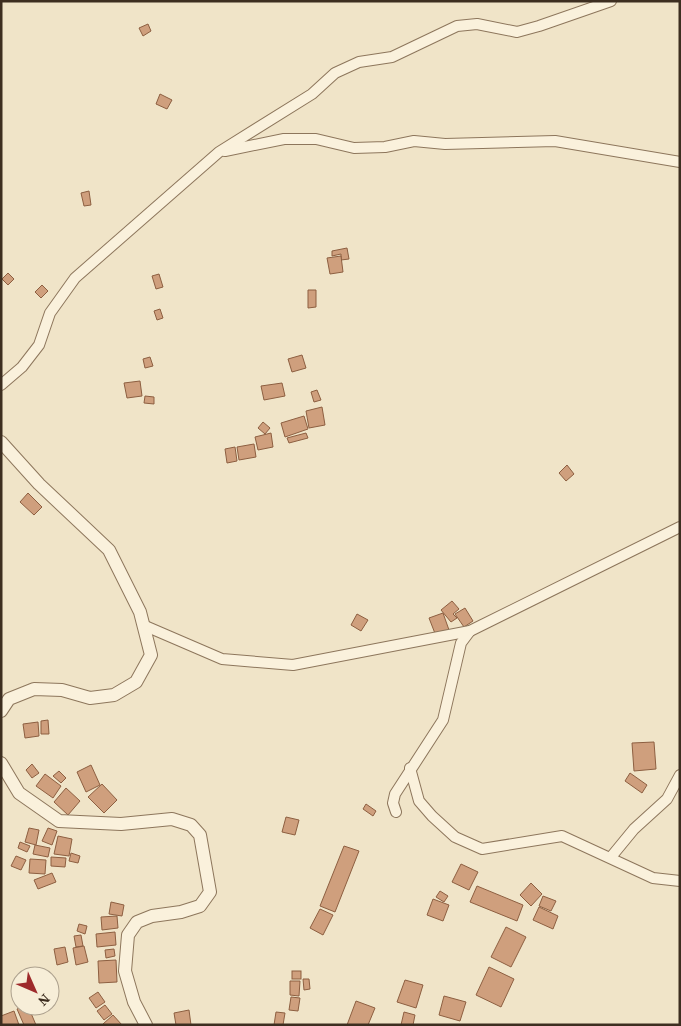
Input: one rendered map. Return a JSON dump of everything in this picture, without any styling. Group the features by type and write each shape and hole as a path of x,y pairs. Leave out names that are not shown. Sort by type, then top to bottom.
{"street":[{"path":"1,385 22,367 39,345 50,313 75,278 219,152 312,94 335,73 359,62 392,58 457,26 478,24 517,32 611,1"},
{"path":"219,152 284,139 316,139 354,148 385,147 414,141 445,144 555,141 680,162"},
{"path":"1,442 39,484 110,550 140,612 150,655 136,682 114,694 90,698 62,690 34,689 9,699 1,710"},
{"path":"143,625 222,659 293,665 470,631 680,527"},
{"path":"396,812 393,804 395,794 410,768 443,720 461,643 470,631"},
{"path":"1,763 19,793 59,821 121,824 172,819 190,826 200,835 210,892 200,906 181,912 152,916 137,922 128,935 125,971 134,1002 146,1025"},
{"path":"410,768 419,801 455,837 482,850 562,836 654,878 680,881"},
{"path":"611,857 634,829 667,799 680,776"}],"building":[{"path":"148,24 151,31 143,36 139,28"},
{"path":"160,94 172,100 167,109 156,104"},
{"path":"89,191 91,205 84,206 81,193"},
{"path":"347,248 349,259 341,260 341,254 332,256 332,251"},
{"path":"341,256 343,272 330,274 327,258"},
{"path":"8,273 14,279 8,285 2,279"},
{"path":"159,274 163,287 156,289 152,276"},
{"path":"42,285 48,291 41,298 35,292"},
{"path":"308,290 316,290 316,307 308,308"},
{"path":"160,309 163,318 157,320 154,311"},
{"path":"302,355 306,368 292,372 288,359"},
{"path":"150,357 153,366 145,368 143,359"},
{"path":"140,381 142,396 127,398 124,383"},
{"path":"282,383 285,396 264,400 261,386"},
{"path":"317,390 321,400 314,402 311,392"},
{"path":"145,396 154,397 154,404 144,403"},
{"path":"322,407 325,425 309,428 306,411"},
{"path":"304,416 308,429 285,437 281,423"},
{"path":"263,422 270,428 265,434 258,428"},
{"path":"271,433 273,447 258,450 255,437"},
{"path":"306,433 308,438 289,443 287,438"},
{"path":"254,444 256,457 239,460 237,447"},
{"path":"235,447 237,461 227,463 225,449"},
{"path":"567,465 574,474 566,481 559,473"},
{"path":"28,493 42,507 34,515 20,502"},
{"path":"452,601 459,609 453,614 457,618 451,622 441,610"},
{"path":"465,608 473,621 464,627 455,614"},
{"path":"443,613 449,630 436,636 429,618"},
{"path":"357,614 368,620 361,631 351,625"},
{"path":"48,720 49,734 41,734 41,721"},
{"path":"38,722 39,736 25,738 23,724"},
{"path":"654,742 656,769 634,771 632,743"},
{"path":"32,764 39,773 32,778 26,770"},
{"path":"91,765 100,785 86,792 77,772"},
{"path":"59,771 66,778 61,783 53,776"},
{"path":"630,773 647,785 642,793 625,781"},
{"path":"45,774 61,786 53,798 36,786"},
{"path":"102,784 117,800 104,813 88,797"},
{"path":"66,788 80,801 68,815 54,802"},
{"path":"366,804 376,811 373,816 363,809"},
{"path":"286,817 299,820 295,835 282,832"},
{"path":"29,828 39,830 36,845 25,842"},
{"path":"48,828 57,831 52,845 42,841"},
{"path":"58,836 72,839 69,856 54,854"},
{"path":"20,842 30,846 27,852 18,848"},
{"path":"35,845 50,848 48,857 33,854"},
{"path":"344,846 359,851 335,912 320,906"},
{"path":"71,853 80,856 78,863 69,861"},
{"path":"16,856 26,860 21,870 11,866"},
{"path":"51,857 66,858 65,867 51,866"},
{"path":"30,859 46,860 45,874 29,873"},
{"path":"461,864 478,872 469,890 452,882"},
{"path":"52,873 56,882 38,889 34,880"},
{"path":"531,883 542,894 531,906 520,895"},
{"path":"477,886 523,905 517,921 470,902"},
{"path":"440,891 448,896 444,902 436,897"},
{"path":"543,896 556,901 551,911 539,906"},
{"path":"433,899 449,905 443,921 427,915"},
{"path":"111,902 124,905 122,916 109,914"},
{"path":"539,907 558,916 553,929 533,920"},
{"path":"320,909 333,915 323,935 310,928"},
{"path":"117,916 118,928 102,930 101,917"},
{"path":"79,924 87,926 85,934 77,931"},
{"path":"506,927 526,937 511,967 491,957"},
{"path":"115,932 116,945 97,947 96,934"},
{"path":"81,935 83,946 76,947 74,936"},
{"path":"84,946 88,962 76,965 73,948"},
{"path":"65,947 68,962 57,965 54,949"},
{"path":"114,949 115,956 106,958 105,950"},
{"path":"116,960 117,982 99,983 98,961"},
{"path":"489,967 514,979 501,1007 476,995"},
{"path":"292,971 301,971 301,979 292,979"},
{"path":"303,979 309,979 310,989 304,990"},
{"path":"405,980 423,985 416,1008 397,1002"},
{"path":"290,981 300,981 299,996 290,995"},
{"path":"98,992 105,1002 96,1008 89,998"},
{"path":"444,996 466,1002 460,1021 439,1015"},
{"path":"291,997 300,998 298,1011 289,1010"},
{"path":"356,1001 375,1008 368,1025 347,1025"},
{"path":"105,1005 112,1014 104,1020 97,1011"},
{"path":"189,1010 191,1025 176,1025 174,1013"},
{"path":"276,1012 285,1013 283,1025 274,1025"},
{"path":"404,1012 415,1015 413,1025 401,1025"},
{"path":"10,1013 10,1016 16,1016 19,1025 1,1025 1,1016"},
{"path":"113,1015 122,1025 103,1024"},
{"path":"20,1016 32,1016 36,1025 24,1025"}]}
